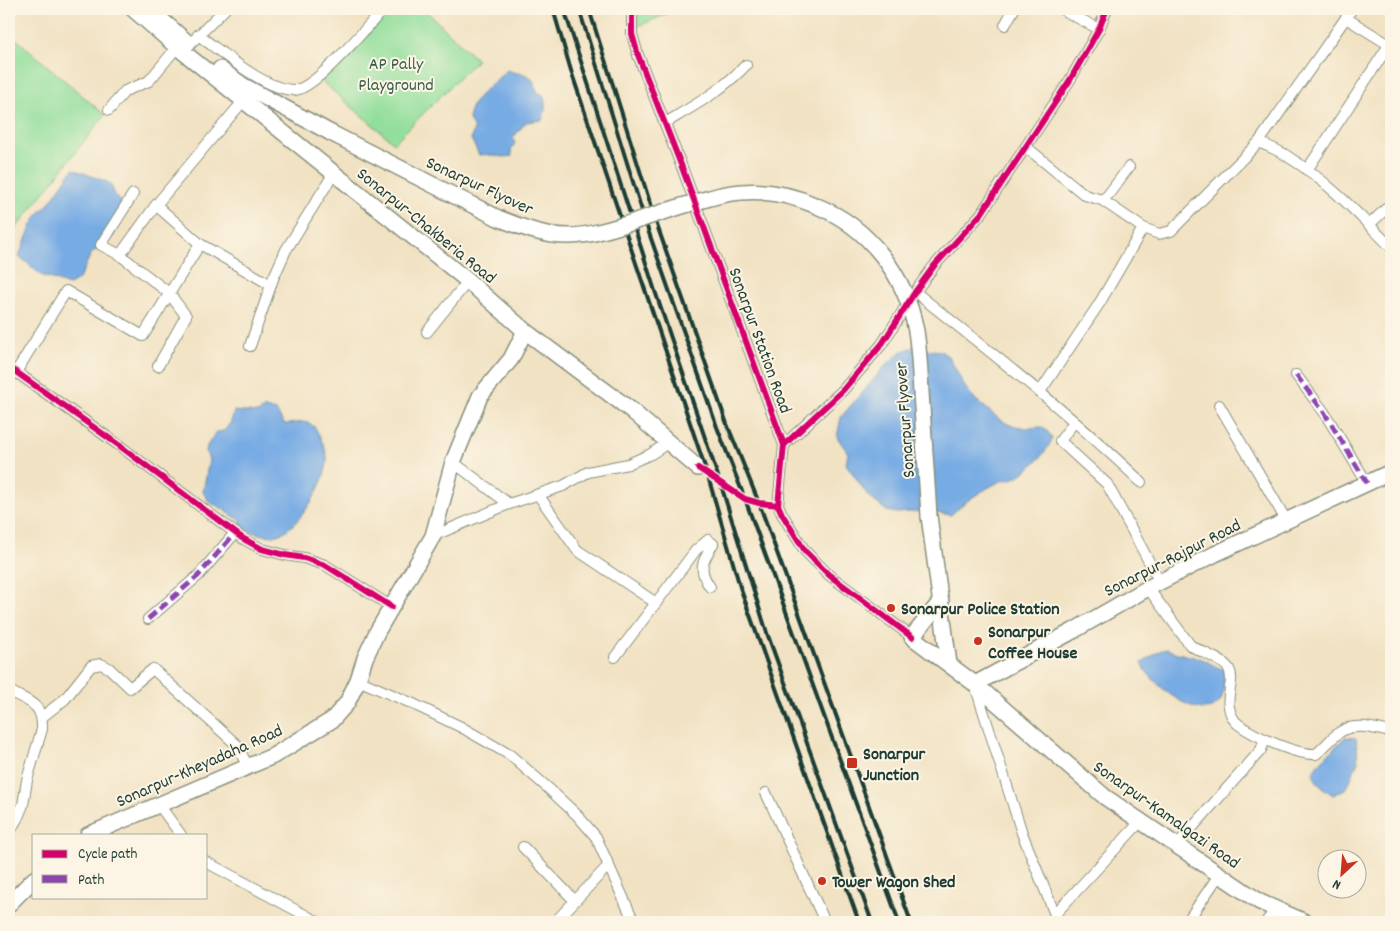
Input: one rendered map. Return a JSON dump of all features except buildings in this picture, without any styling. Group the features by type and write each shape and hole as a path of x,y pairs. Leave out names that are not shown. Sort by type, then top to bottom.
{"main road":[{"name":"Sonarpur-Chakberia Road","path":"134,9 188,42 244,100 468,281 525,331 631,410 698,468"},
{"name":"Sonarpur Flyover","path":"150,9 244,86 331,133 498,218 524,229 545,234 583,236 606,231 726,193 761,192 804,200 840,217 858,230 875,246 901,285 911,310 916,332 929,516 949,664"},
{"name":"Sonarpur-Kheyadaha Road","path":"90,834 273,756 332,720 347,703 373,641 433,536 453,462 480,396 511,359 525,331"},
{"name":"Sonarpur-Rajpur Road","path":"975,684 1154,585 1286,520 1391,472"},
{"path":"941,602 912,637 949,664"},
{"name":"Sonarpur-Kamalgazi Road","path":"949,664 975,684 1105,798 1260,902 1304,922"},
{"path":"9,904 32,881"}],"street":[{"path":"109,110 125,92 149,81 225,9"},
{"path":"188,42 281,88 296,91 318,78 384,9"},
{"name":"Sonarpur Station Road","path":"635,9 632,16 632,34 638,55 784,445 778,505 791,530 805,550 829,575 912,637"},
{"path":"1005,25 1014,9"},
{"path":"1060,9 1099,30"},
{"path":"784,445 843,390 882,344 934,266 981,214 1070,80 1099,30 1107,9"},
{"path":"1026,147 1085,195 1102,200 1143,228 1159,234 1171,231 1259,142 1352,9"},
{"path":"1306,170 1390,46 1346,18"},
{"path":"665,123 712,96 746,65"},
{"path":"120,255 156,205 244,100"},
{"path":"1259,142 1290,157 1370,224 1391,248"},
{"path":"1102,200 1129,167"},
{"path":"250,346 286,250 334,174"},
{"path":"133,194 102,245 120,255 169,294 186,316 158,366"},
{"path":"1370,224 1391,204"},
{"path":"156,205 200,244 271,286"},
{"path":"1040,392 1099,304 1143,228"},
{"path":"200,244 143,336 66,291 13,369 120,446 235,533 262,549 304,558 325,565 392,607"},
{"path":"427,332 468,281"},
{"path":"915,292 1040,392 1141,482"},
{"path":"1296,375 1324,412 1367,483"},
{"path":"1219,405 1286,520"},
{"path":"1074,422 1060,441 1107,484 1154,585 1190,645 1224,664 1229,670 1231,676 1228,704 1231,715 1237,723 1265,739 1307,754 1316,754 1340,732 1350,728 1359,727 1391,732"},
{"path":"433,536 509,504 538,496 588,472 628,464 651,454 669,442"},
{"path":"453,462 509,504"},
{"path":"538,496 577,550 656,603"},
{"path":"148,619 198,576 235,533"},
{"path":"615,657 696,550 708,540 713,544 704,561 703,577 710,587"},
{"path":"42,717 65,700 91,666 101,664 109,668 130,688 153,669 237,745 248,767"},
{"path":"358,680 460,727 510,755 578,815 596,837 634,922"},
{"path":"975,684 1022,833 1056,918 1140,822"},
{"path":"9,691 36,706 41,712 42,717 42,729 26,780 23,805 9,832"},
{"path":"1176,846 1261,750 1265,739"},
{"path":"766,793 825,922"},
{"path":"159,805 180,834"},
{"path":"523,847 576,901"},
{"path":"208,863 318,922"},
{"path":"555,922 608,866"},
{"path":"1187,922 1219,876"},
{"path":"1266,922 1276,909"}],"green space":[{"name":"AP Pally Playground","path":"389,9 424,9 477,60 394,143 321,81"},
{"path":"639,9 679,9 636,27 636,17"},
{"path":"9,33 105,115 9,237"}],"water":[{"path":"507,70 529,76 532,79 537,92 543,95 545,101 543,117 542,120 526,122 513,138 515,143 511,150 512,156 479,155 471,139 474,129 469,119 472,105"},
{"path":"73,169 110,183 115,195 123,204 114,235 91,254 79,279 69,285 41,275 19,256 39,213 47,206"},
{"path":"910,348 941,351 949,357 965,387 976,400 999,419 1010,425 1027,428 1042,427 1049,433 1052,439 1042,455 1023,473 986,489 951,515 922,511 897,513 887,511 869,497 846,464 848,453 837,437 841,417 885,366 901,352"},
{"path":"265,408 276,411 284,424 306,422 314,427 323,443 327,457 323,478 311,502 286,531 273,536 240,528 241,520 209,502 203,492 209,460 206,452 207,446 216,432 224,431 231,422 234,411 258,413"},
{"path":"1167,649 1202,659 1224,669 1222,698 1220,701 1212,708 1201,709 1177,699 1154,681 1142,663 1159,651"},
{"path":"1345,737 1356,738 1358,761 1347,788 1333,795 1318,784 1313,773 1317,765"}],"railway":[{"path":"553,9 572,74 707,473 740,587 859,922"},
{"path":"564,9 655,291 720,482 767,633 872,922"},
{"path":"579,9 648,230 717,427 899,922"},
{"path":"589,9 658,228 727,424 759,503 911,922"}],"marked path":[{"path":"1296,375 1324,412 1367,483"},
{"path":"148,619 198,576 235,533"}],"cycle path":[{"path":"635,9 632,16 632,34 638,55 683,170 784,445 778,505 805,551 829,575 912,637"},
{"path":"784,445 843,390 882,344 934,266 981,214 1070,80 1099,29 1107,9"},
{"path":"9,367 120,446 242,538 262,549 304,558 325,565 392,607"},
{"path":"698,468 745,499 778,505"}],"place":[{"name":"Sonarpur Police Station","path":"891,608"},
{"name":"Sonarpur Coffee House","path":"978,641"},
{"name":"Sonarpur Junction","path":"852,763"},
{"name":"Tower Wagon Shed","path":"822,881"}]}
